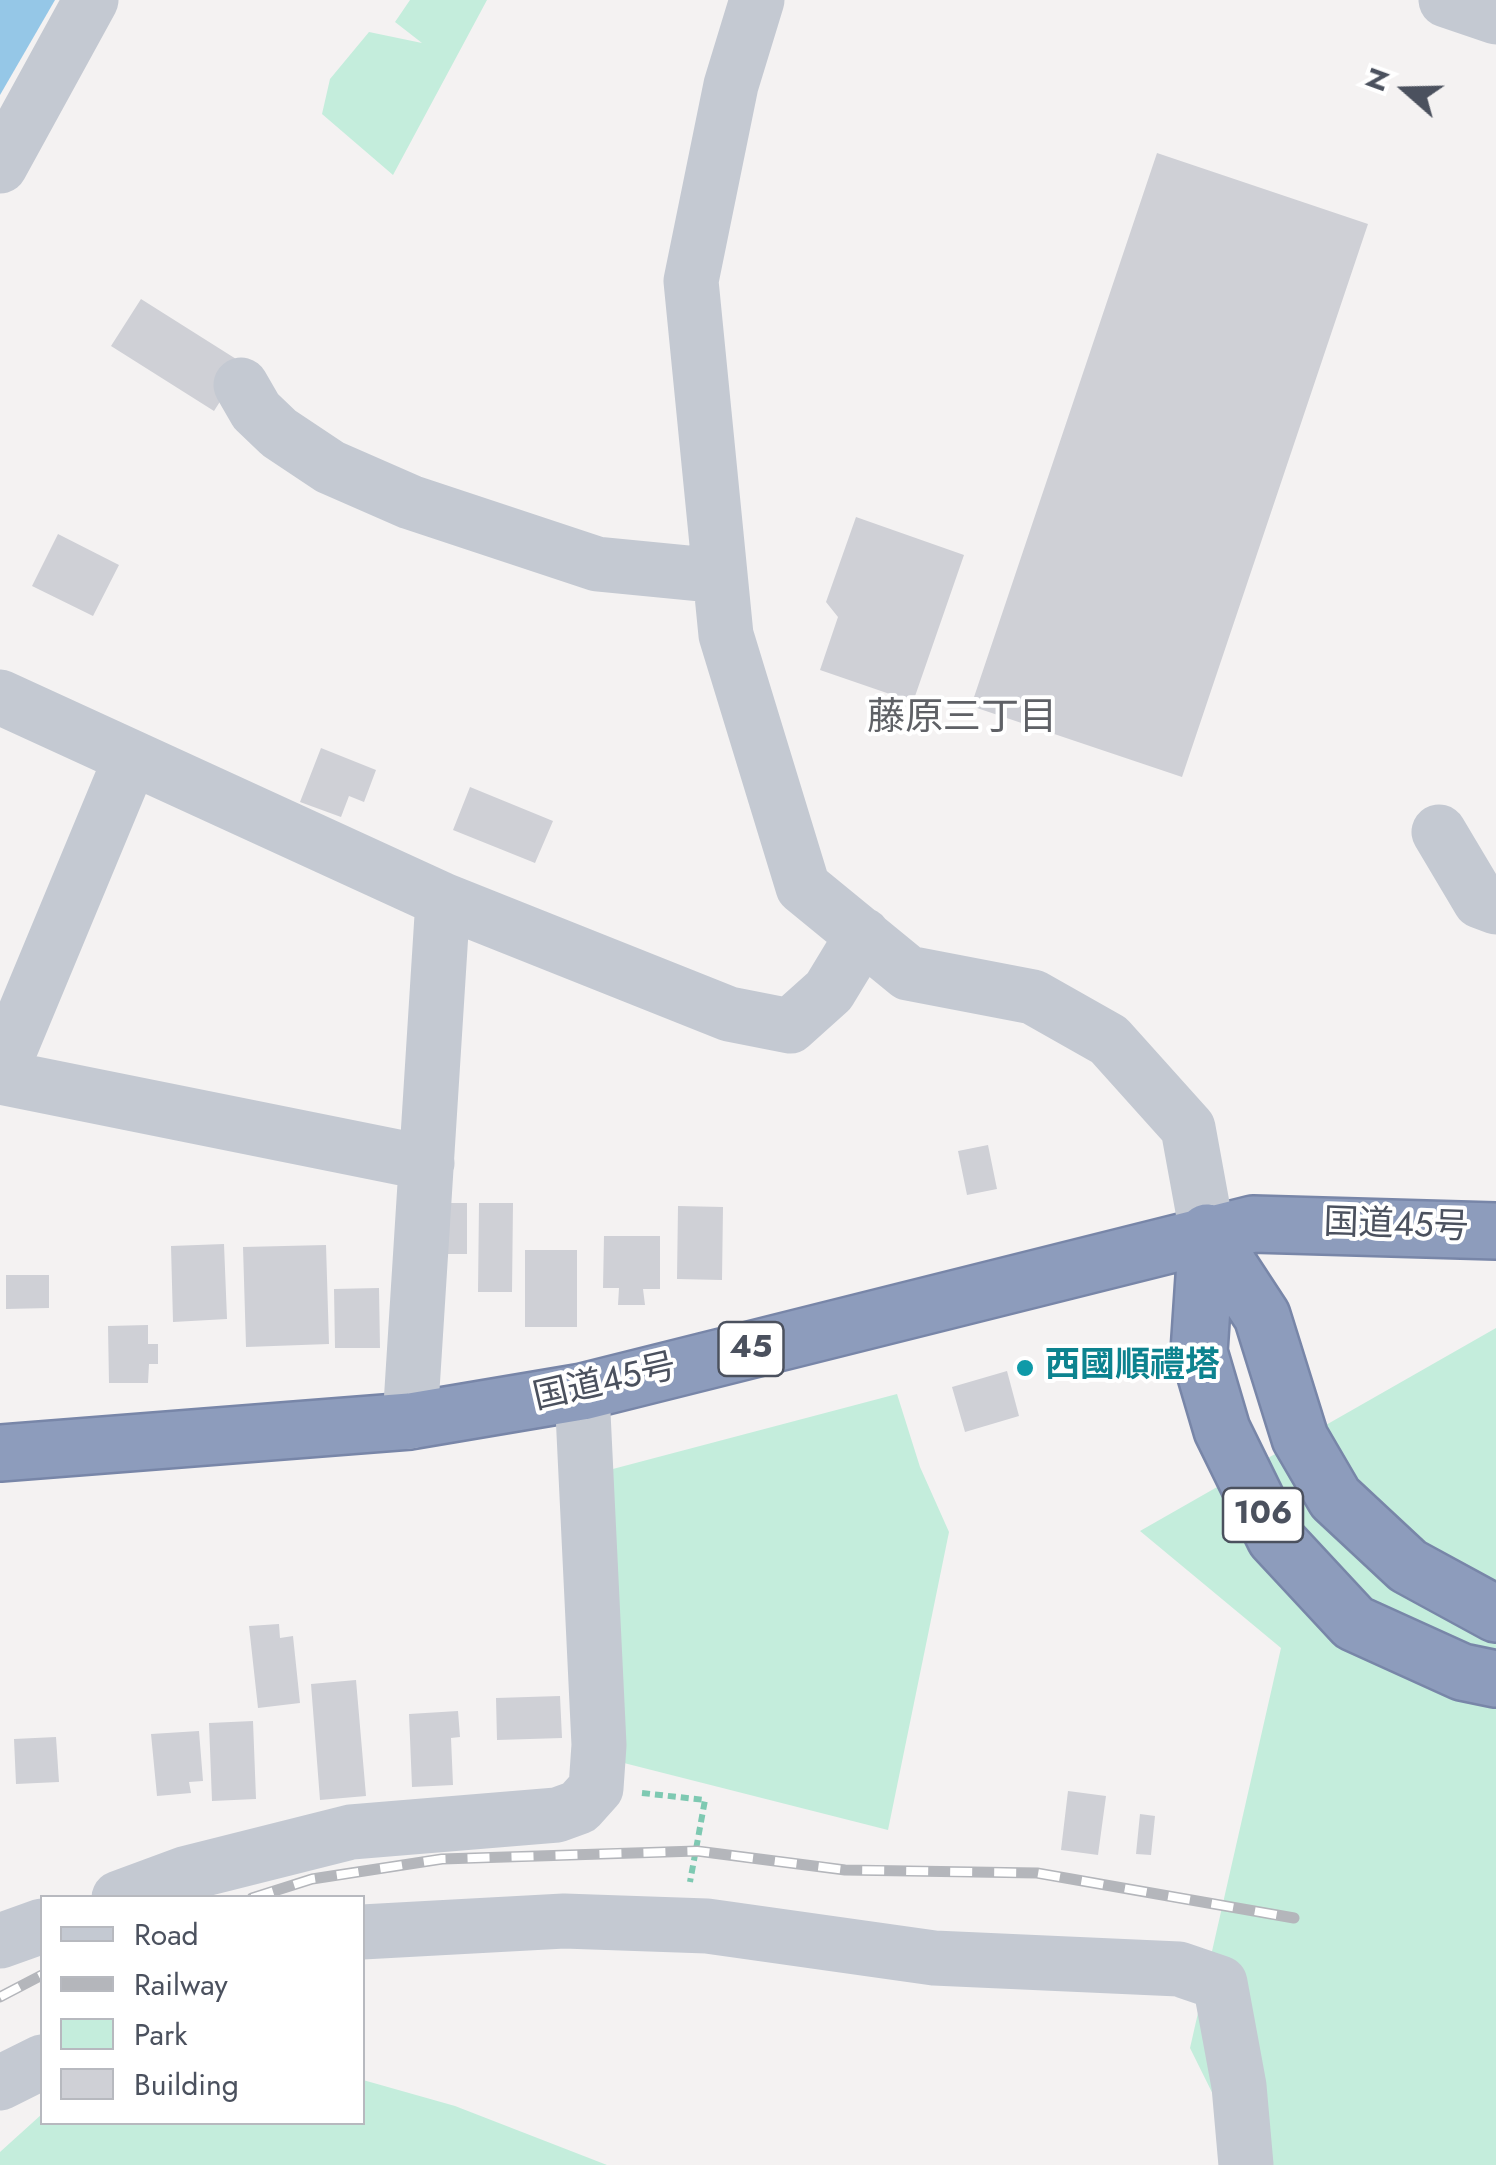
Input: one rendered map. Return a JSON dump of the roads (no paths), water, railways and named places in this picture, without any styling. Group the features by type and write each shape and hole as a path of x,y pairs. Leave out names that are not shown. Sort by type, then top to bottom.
{"highway":[{"name":"国道45号","path":"0,1453 410,1421 582,1392 1207,1232 1254,1224 1496,1231"},
{"name":"106","path":"1207,1232 1262,1316 1300,1438 1334,1498 1408,1566 1496,1614"},
{"name":"106","path":"1207,1232 1199,1352 1222,1430 1275,1538 1354,1622 1462,1672 1496,1678"}],"street":[{"path":"0,166 92,0"},
{"path":"757,0 730,85 691,281 726,635 803,887 908,973 1033,997 1109,1040 1188,1128 1207,1232"},
{"path":"1446,0 1496,17"},
{"path":"242,385 256,411 279,432 330,467 410,502 597,564 720,576"},
{"path":"0,697 443,900 729,1014 790,1026 828,991 862,935"},
{"path":"131,758 0,1075 426,1164"},
{"path":"1439,832 1480,901 1496,907"},
{"path":"410,1421 443,900"},
{"path":"127,1895 184,1874 351,1832 557,1815 579,1807 596,1788 599,1745 582,1392"},
{"path":"365,1932 564,1921 707,1926 934,1958 1179,1969 1220,1983 1239,2086 1246,2165"},
{"path":"0,1941 40,1927"},
{"path":"0,2084 40,2063"}],"water":[{"path":"0,0 55,0 0,95"}],"railway":[{"path":"261,1895 312,1879 442,1859 697,1851 845,1870 1037,1873 1294,1918"},
{"path":"0,1997 40,1976"}],"place":[{"name":"西國順禮塔","path":"1025,1368"}],"district":[{"name":"藤原三丁目","path":"962,720"}]}
